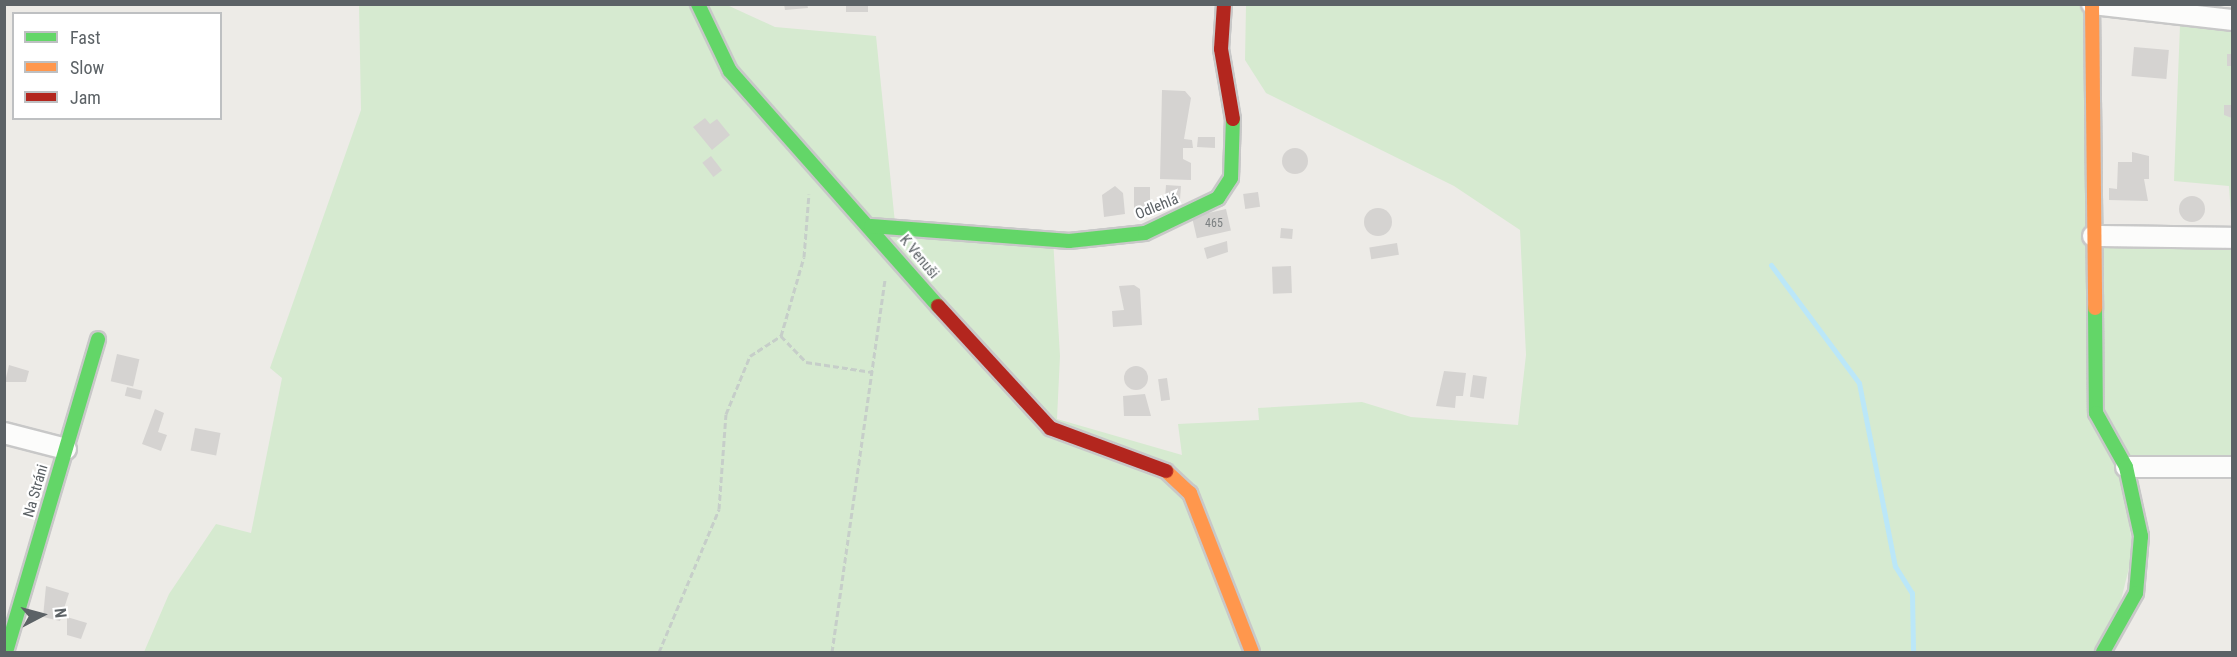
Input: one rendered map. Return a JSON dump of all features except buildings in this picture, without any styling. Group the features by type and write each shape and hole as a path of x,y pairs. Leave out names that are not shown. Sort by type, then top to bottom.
{"street":[{"name":"K Venuši","path":"698,4 730,70 1050,428 1164,470 1190,493 1252,652"},
{"name":"Odlehlá","path":"870,226 1069,241 1145,233 1218,198 1231,178 1232,150 1233,101 1221,49 1224,4"},
{"path":"2103,652 2136,593 2141,537 2126,467 2096,413 2092,5 2232,20"},
{"path":"2093,236 2232,238"},
{"name":"Na Stráni","path":"6,652 98,339"},
{"path":"4,433 66,449"},
{"path":"2126,467 2232,467"}],"path":[{"path":"659,652 719,509 726,414 750,356 781,336 804,257 812,164"},
{"path":"832,652 890,248"},
{"path":"781,336 806,362 872,372"}],"green space":[{"path":"359,5 727,5 775,27 876,36 895,223 1053,238 1060,356 1057,419 1182,455 1178,424 1259,420 1258,408 1362,402 1411,417 1518,425 1526,355 1520,230 1454,186 1266,93 1245,60 1246,5 2087,5 2088,245 2232,250 2232,473 2122,472 2133,552 2108,652 144,652 169,594 216,524 251,533 282,378 270,368 361,110"},
{"path":"2180,25 2232,30 2232,230 2229,186 2174,181"}],"waterway":[{"path":"1771,265 1859,383 1895,566 1912,593 1913,652"}],"traffic: fast":[{"path":"698,4 730,71 938,306"},
{"path":"871,226 1069,241 1145,233 1218,198 1231,178 1233,119"},
{"path":"2095,308 2096,413 2126,467 2141,536 2136,593 2103,652"},
{"path":"6,652 98,339"}],"traffic: slow":[{"path":"2092,4 2095,308"},
{"path":"1166,471 1190,493 1252,652"}],"traffic: jam":[{"path":"1224,4 1221,49 1233,119"},
{"path":"938,306 1050,428 1166,471"}]}
